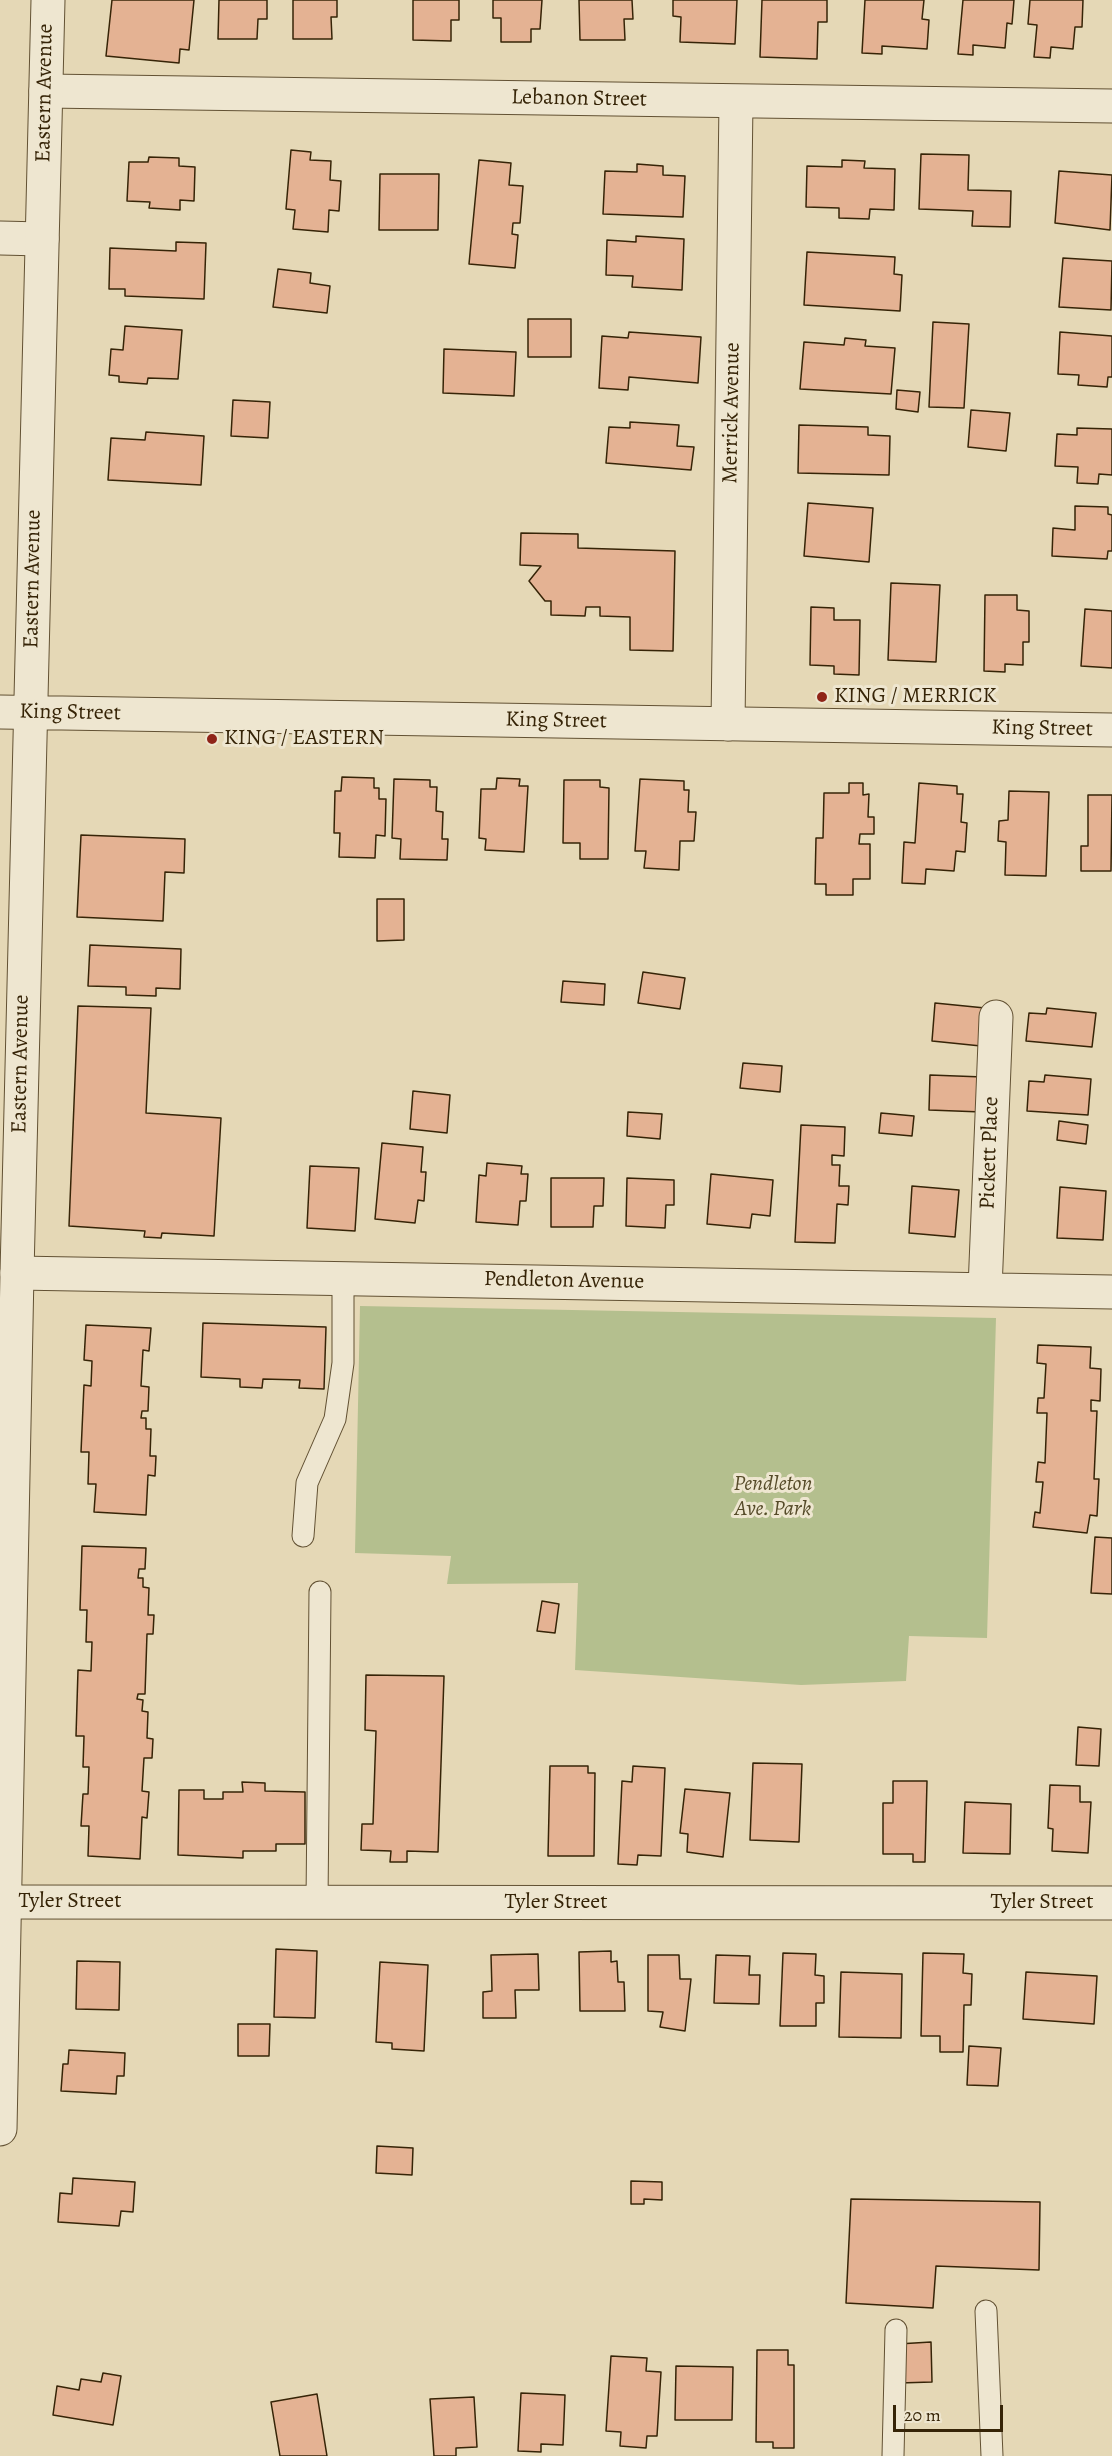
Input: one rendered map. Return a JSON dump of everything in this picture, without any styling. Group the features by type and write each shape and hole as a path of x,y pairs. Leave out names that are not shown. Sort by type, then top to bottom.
{"street":[{"name":"Eastern Avenue","path":"0,2129 7,1476 17,1273 10,1112 15,713 42,239 48,0"},
{"name":"Lebanon Street","path":"46,91 1112,106"},
{"name":"Merrick Avenue","path":"728,724 736,101"},
{"path":"0,238 42,239"},
{"name":"King Street","path":"15,713 1112,730"},
{"name":"Pickett Place","path":"985,1289 996,1017"},
{"name":"Pendleton Avenue","path":"17,1273 1112,1292"},
{"name":"Tyler Street","path":"3,1902 1112,1904"}],"lane":[{"path":"303,1536 307,1483 335,1419 343,1363 343,1278"},
{"path":"317,1902 320,1592"},
{"path":"987,2311 992,2456"},
{"path":"893,2456 896,2330"}],"green space":[{"name":"Pendleton Ave. Park","path":"360,1306 996,1318 987,1638 909,1636 906,1681 801,1685 575,1670 578,1583 447,1584 451,1556 355,1553"}],"building":[{"path":"112,0 194,0 189,50 180,49 179,63 106,56"},
{"path":"219,0 267,0 267,19 258,19 257,39 218,39"},
{"path":"293,0 337,0 337,17 331,17 332,39 293,39"},
{"path":"413,0 459,0 459,20 451,20 451,41 413,40"},
{"path":"493,0 542,0 540,29 531,29 531,42 501,42 501,18 493,18"},
{"path":"579,0 632,0 633,19 624,19 625,40 580,40"},
{"path":"673,0 737,0 735,44 680,42 681,17 673,16"},
{"path":"762,0 827,0 827,22 818,22 817,59 760,57"},
{"path":"865,0 924,0 922,19 929,20 927,49 882,46 882,54 862,53"},
{"path":"963,0 1014,0 1012,24 1007,23 1005,48 973,45 973,55 958,54"},
{"path":"1030,0 1083,0 1082,27 1075,27 1073,49 1051,47 1050,58 1034,57 1037,25 1028,24"},
{"path":"291,150 311,152 310,160 331,161 330,180 341,181 339,211 329,210 328,232 293,229 295,210 286,209"},
{"path":"921,154 969,155 968,190 1011,191 1010,227 972,226 973,211 919,209"},
{"path":"149,157 179,158 179,166 195,167 194,201 180,200 180,210 149,208 150,202 127,201 129,162 148,162"},
{"path":"479,160 511,163 509,185 523,186 520,223 513,223 512,234 518,235 515,268 469,264"},
{"path":"842,160 865,161 864,168 895,169 894,210 870,209 869,219 839,218 839,208 806,207 807,166 842,167"},
{"path":"637,164 663,166 663,175 685,176 683,217 603,214 605,171 637,172"},
{"path":"1059,171 1112,175 1110,230 1055,223"},
{"path":"380,174 439,174 438,230 379,230"},
{"path":"636,236 684,239 682,290 632,287 633,276 606,275 607,240 636,242"},
{"path":"176,242 206,243 204,299 125,296 125,289 109,289 110,248 176,251"},
{"path":"807,252 895,257 894,274 902,275 900,311 804,305"},
{"path":"1063,258 1112,261 1111,310 1059,307"},
{"path":"278,269 311,273 310,283 330,286 327,313 273,307"},
{"path":"528,319 571,319 571,357 528,357"},
{"path":"933,322 969,324 964,408 929,407"},
{"path":"125,326 182,330 178,379 148,378 147,384 119,382 119,376 109,375 111,349 123,350"},
{"path":"629,332 701,337 698,383 629,377 628,390 599,388 602,336 628,338"},
{"path":"1060,332 1112,336 1112,377 1108,377 1107,387 1078,385 1079,375 1058,374"},
{"path":"845,338 866,340 865,346 895,348 891,394 800,389 804,342 844,345"},
{"path":"444,349 516,352 514,396 443,393"},
{"path":"897,390 920,392 918,412 896,409"},
{"path":"233,400 270,402 268,438 231,436"},
{"path":"971,410 1010,413 1006,451 968,447"},
{"path":"630,422 679,425 677,446 694,447 691,470 606,463 609,427 630,428"},
{"path":"799,425 868,427 868,435 890,436 889,475 798,473"},
{"path":"1077,428 1112,429 1112,475 1099,474 1098,484 1077,483 1078,467 1055,466 1057,434 1077,435"},
{"path":"146,432 204,436 201,485 108,480 111,438 145,440"},
{"path":"808,503 873,508 869,562 804,556"},
{"path":"1075,506 1108,507 1108,514 1112,515 1112,551 1108,551 1107,559 1052,556 1053,528 1075,530"},
{"path":"521,533 578,534 578,548 675,551 673,651 630,650 630,617 600,616 600,607 586,607 585,616 551,615 551,601 545,601 529,581 541,566 520,565"},
{"path":"891,583 940,585 936,662 888,660"},
{"path":"985,595 1017,595 1017,610 1029,611 1029,642 1023,642 1023,665 1005,664 1005,672 984,671"},
{"path":"811,607 834,608 834,620 860,620 859,675 834,674 834,666 810,665"},
{"path":"1085,609 1112,611 1112,668 1081,666"},
{"path":"342,777 374,778 374,788 379,788 379,799 386,799 385,836 376,835 375,858 339,857 340,833 334,833 335,791 341,791"},
{"path":"497,778 520,779 519,786 528,786 524,852 485,850 486,839 479,838 481,789 496,789"},
{"path":"394,779 430,780 430,787 437,787 436,811 443,812 442,839 448,839 447,860 400,859 401,839 392,838"},
{"path":"640,779 684,781 684,790 689,790 688,812 696,812 694,841 680,841 679,870 644,868 646,851 635,851"},
{"path":"564,780 600,780 600,787 609,788 608,859 580,859 580,843 563,843"},
{"path":"849,783 863,783 863,795 869,794 868,817 874,817 874,834 860,834 859,844 870,844 870,879 853,879 853,895 826,895 826,884 815,884 816,838 823,838 824,793 849,793"},
{"path":"919,783 957,786 957,794 963,794 961,822 967,823 965,852 956,851 954,871 926,869 925,884 902,883 904,842 915,843"},
{"path":"1009,791 1049,792 1046,876 1005,875 1006,842 998,841 999,821 1008,820"},
{"path":"1088,795 1112,795 1111,871 1081,871 1081,846 1088,846"},
{"path":"81,835 185,839 184,873 165,872 163,921 77,917"},
{"path":"377,899 404,899 404,940 377,941"},
{"path":"90,945 181,949 180,989 156,988 156,996 126,995 126,987 88,986"},
{"path":"643,972 685,978 680,1009 638,1003"},
{"path":"563,981 605,984 604,1005 561,1002"},
{"path":"935,1003 985,1008 981,1046 932,1041"},
{"path":"78,1006 151,1008 146,1113 221,1118 214,1236 162,1233 161,1238 144,1237 145,1231 69,1226"},
{"path":"1047,1008 1096,1013 1092,1047 1026,1041 1029,1013 1046,1014"},
{"path":"743,1063 782,1066 780,1092 740,1088"},
{"path":"930,1075 983,1077 982,1112 929,1110"},
{"path":"1045,1075 1091,1079 1088,1115 1027,1111 1029,1081 1044,1082"},
{"path":"413,1091 450,1095 447,1133 410,1129"},
{"path":"628,1112 662,1114 660,1139 627,1136"},
{"path":"881,1113 914,1116 912,1136 879,1133"},
{"path":"1059,1121 1088,1125 1086,1144 1057,1140"},
{"path":"801,1125 845,1127 844,1156 832,1155 832,1165 840,1165 839,1186 849,1186 848,1205 837,1204 835,1243 795,1242"},
{"path":"382,1143 423,1147 421,1172 426,1172 424,1201 418,1200 415,1223 375,1219"},
{"path":"487,1163 522,1166 521,1174 528,1174 526,1201 520,1201 518,1225 476,1222 479,1175 486,1176"},
{"path":"310,1166 359,1168 355,1231 307,1228"},
{"path":"711,1174 773,1180 770,1216 752,1214 750,1228 707,1224"},
{"path":"551,1178 604,1178 603,1206 594,1206 593,1227 551,1227"},
{"path":"627,1178 674,1180 674,1205 666,1205 665,1228 626,1226"},
{"path":"912,1186 959,1190 955,1237 909,1233"},
{"path":"1060,1187 1106,1191 1103,1240 1057,1238"},
{"path":"203,1323 326,1327 324,1389 299,1388 300,1380 263,1379 262,1388 240,1387 240,1379 201,1377"},
{"path":"86,1325 151,1328 149,1351 143,1350 141,1386 149,1387 148,1411 142,1411 141,1418 146,1418 146,1429 151,1429 150,1456 156,1456 155,1476 148,1475 146,1515 94,1512 96,1484 88,1484 89,1452 81,1452 84,1385 91,1386 92,1361 84,1360"},
{"path":"1038,1345 1091,1347 1090,1368 1101,1369 1100,1401 1091,1400 1091,1411 1097,1411 1094,1479 1099,1479 1097,1516 1090,1515 1087,1533 1033,1527 1035,1512 1040,1513 1043,1482 1036,1482 1038,1462 1045,1463 1047,1413 1037,1413 1038,1398 1044,1398 1046,1364 1037,1363"},
{"path":"1095,1537 1112,1538 1112,1594 1091,1593"},
{"path":"82,1546 146,1548 145,1569 139,1569 138,1578 143,1578 143,1587 149,1588 148,1615 154,1615 153,1634 147,1634 145,1694 138,1694 137,1699 143,1700 142,1711 148,1712 147,1738 153,1739 152,1758 144,1758 142,1791 149,1792 147,1818 142,1817 140,1859 88,1856 89,1826 81,1826 83,1794 88,1794 89,1767 83,1767 84,1736 76,1736 78,1670 91,1671 92,1642 86,1642 87,1610 80,1610"},
{"path":"542,1601 559,1604 555,1633 537,1631"},
{"path":"366,1675 444,1676 438,1852 407,1851 407,1862 390,1862 391,1851 361,1850 362,1824 373,1824 376,1731 365,1730"},
{"path":"1078,1727 1101,1729 1099,1766 1076,1765"},
{"path":"753,1763 802,1764 799,1842 750,1840"},
{"path":"550,1766 588,1766 588,1773 595,1773 594,1856 548,1856"},
{"path":"633,1766 665,1768 661,1856 638,1855 637,1865 618,1864 622,1781 632,1782"},
{"path":"893,1781 927,1781 925,1862 913,1862 913,1854 883,1854 883,1803 893,1803"},
{"path":"242,1782 265,1783 265,1791 305,1792 305,1844 276,1844 276,1851 243,1851 243,1858 178,1855 179,1790 204,1790 204,1799 223,1799 223,1792 243,1792"},
{"path":"1050,1785 1080,1786 1080,1802 1091,1802 1088,1853 1052,1851 1053,1829 1048,1828"},
{"path":"685,1789 730,1793 723,1857 687,1852 688,1834 680,1833"},
{"path":"965,1802 1011,1804 1010,1854 963,1853"},
{"path":"276,1949 317,1951 315,2018 274,2017"},
{"path":"611,1951 611,1962 617,1961 618,1982 624,1982 625,2011 580,2011 579,1952"},
{"path":"783,1953 816,1954 815,1975 824,1976 824,2003 816,2003 816,2026 780,2026"},
{"path":"923,1953 964,1954 963,1973 972,1974 971,2005 964,2005 963,2052 940,2052 940,2036 921,2036"},
{"path":"538,1954 539,1990 515,1990 516,2018 483,2018 483,1992 492,1991 491,1955"},
{"path":"648,1955 679,1955 680,1979 691,1979 685,2031 660,2027 663,2012 648,2011"},
{"path":"716,1955 750,1956 749,1975 760,1975 759,2004 714,2003"},
{"path":"77,1961 120,1962 119,2010 76,2009"},
{"path":"380,1962 428,1965 424,2051 392,2049 392,2043 376,2042"},
{"path":"841,1972 902,1974 901,2038 839,2037"},
{"path":"1026,1972 1097,1976 1094,2024 1023,2019"},
{"path":"238,2024 270,2024 269,2056 238,2056"},
{"path":"969,2046 1001,2048 998,2086 967,2085"},
{"path":"69,2050 125,2053 124,2076 117,2076 116,2094 61,2091 63,2064 68,2064"},
{"path":"377,2146 413,2148 412,2175 376,2173"},
{"path":"73,2178 135,2182 133,2212 121,2211 119,2226 58,2222 60,2193 72,2194"},
{"path":"631,2181 662,2182 662,2200 644,2199 644,2204 631,2204"},
{"path":"851,2199 1040,2202 1039,2270 936,2266 933,2308 846,2303"},
{"path":"931,2342 932,2382 899,2383 898,2344"},
{"path":"757,2350 788,2350 788,2365 794,2365 794,2448 773,2448 773,2442 756,2442"},
{"path":"611,2356 647,2358 646,2371 661,2372 657,2436 647,2436 646,2448 620,2446 621,2432 606,2431"},
{"path":"676,2366 733,2367 732,2420 675,2420"},
{"path":"103,2373 121,2376 113,2425 53,2415 57,2386 79,2390 81,2379 101,2382"},
{"path":"521,2393 565,2395 563,2445 541,2444 541,2452 518,2451"},
{"path":"317,2394 327,2456 280,2456 271,2402"},
{"path":"474,2397 477,2447 456,2448 456,2456 434,2456 430,2399"}],"place":[{"name":"KING / MERRICK","path":"822,697"},
{"name":"KING / EASTERN","path":"212,739"}]}
